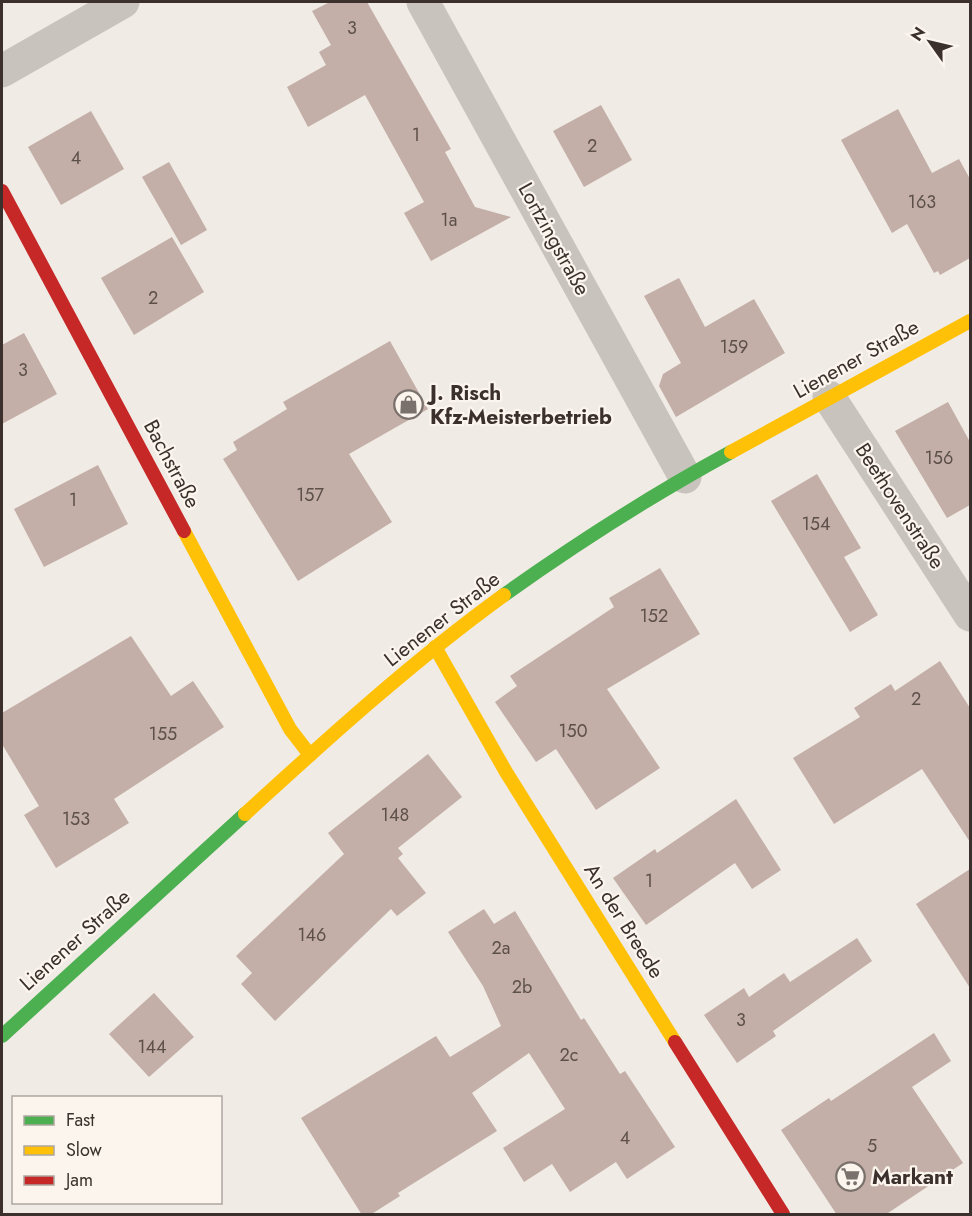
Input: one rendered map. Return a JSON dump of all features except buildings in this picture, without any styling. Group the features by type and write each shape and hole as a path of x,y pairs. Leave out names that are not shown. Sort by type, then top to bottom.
{"street":[{"path":"2,71 123,2"},
{"name":"Lortzingstraße","path":"423,2 685,477"},
{"name":"Bachstraße","path":"2,191 291,729 310,755"},
{"name":"Lienener Straße","path":"2,1036 310,755 435,647 558,557 685,477 970,321"},
{"name":"Beethovenstraße","path":"829,397 970,615"},
{"name":"An der Breede","path":"435,647 506,772 783,1215"}],"traffic: fast":[{"path":"504,595 615,520 731,452"},
{"path":"2,1036 245,814"}],"traffic: slow":[{"path":"731,452 970,321"},
{"path":"184,531 290,729 310,755"},
{"path":"245,814 404,673 504,595"},
{"path":"435,647 506,772 675,1042"}],"traffic: jam":[{"path":"2,191 184,531"},
{"path":"675,1042 783,1214"}],"place":[{"name":"J. Risch Kfz-Meisterbetrieb","path":"409,405"},
{"name":"Markant","path":"851,1177"}]}
